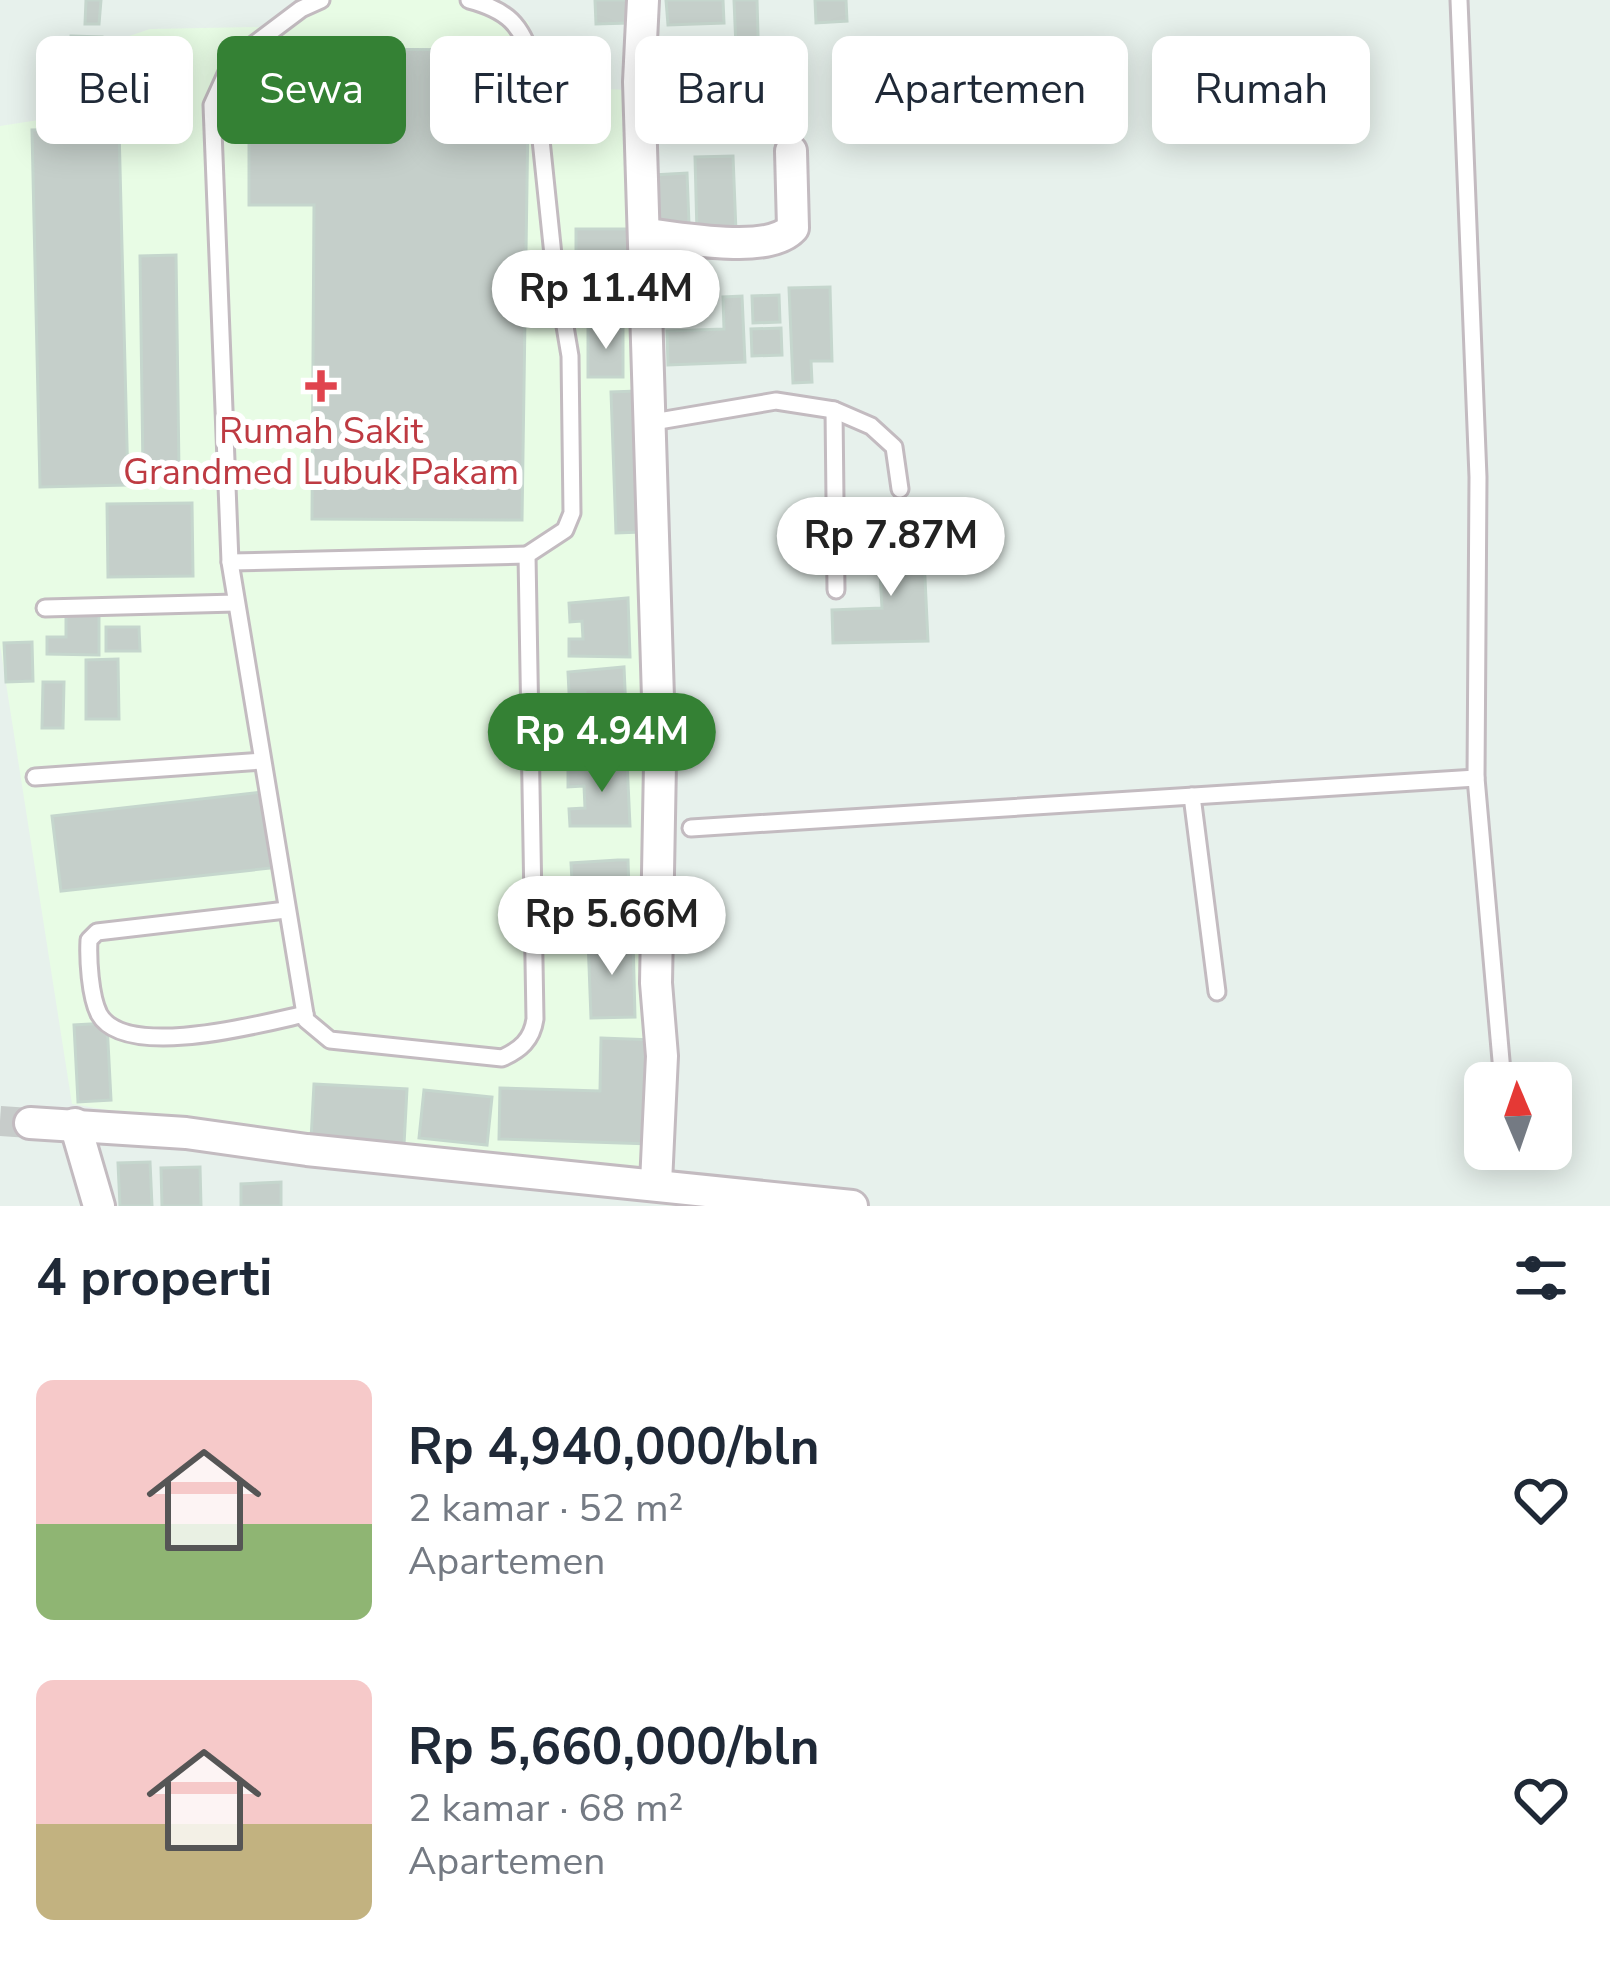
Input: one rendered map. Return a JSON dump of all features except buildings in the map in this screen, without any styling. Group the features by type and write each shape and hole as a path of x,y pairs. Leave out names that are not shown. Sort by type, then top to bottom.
{"street":[{"path":"643,0 639,82 660,763 656,983 662,1056 656,1183"},
{"path":"644,234 754,243 785,236 793,228 791,151"},
{"path":"30,1123 852,1206"},
{"path":"75,1124 99,1206"}],"lane":[{"path":"321,0 301,9 232,61 212,105 230,562 305,1014 312,1030 330,1040 502,1058 520,1050 533,1032 527,555"},
{"path":"230,562 527,555 565,530 572,513 570,356 530,50 518,23 494,7 469,0"},
{"path":"1459,0 1478,477 1475,778 1501,1062"},
{"path":"647,423 776,401 834,410 872,426 894,447 900,489"},
{"path":"834,410 836,590"},
{"path":"45,608 236,603"},
{"path":"35,777 262,761"},
{"path":"691,828 1475,778"},
{"path":"1192,796 1217,992"},
{"path":"286,910 97,932 89,940 88,953 100,1015 112,1025 148,1038 224,1031 305,1014"}],"shaded area":[{"name":"Rumah Sakit Grandmed Lubuk Pakam","path":"302,0 488,0 528,22 533,36 430,36 430,144 611,144 611,89 631,90 672,1206 72,1104 0,645 0,126 36,120 36,144 193,144 193,36 129,36 150,29 261,27"}],"tunnel":[{"path":"0,1121 30,1123"}],"place":[{"name":"Rumah Sakit Grandmed Lubuk Pakam","path":"321,386"}]}
